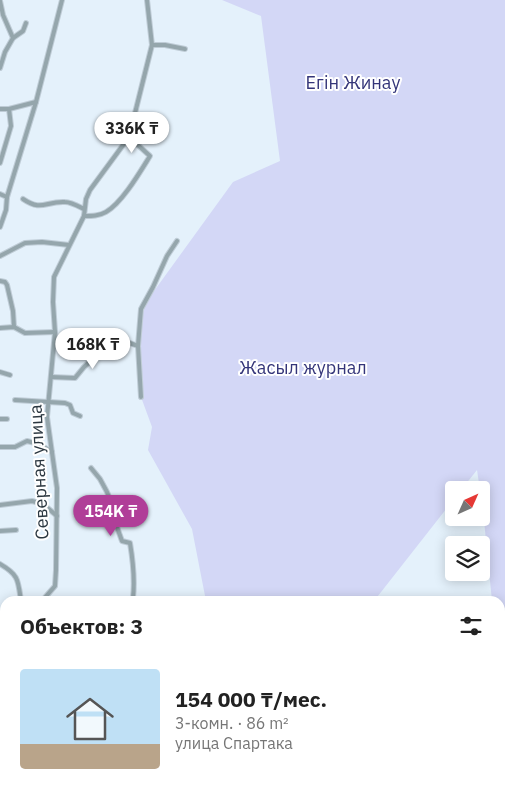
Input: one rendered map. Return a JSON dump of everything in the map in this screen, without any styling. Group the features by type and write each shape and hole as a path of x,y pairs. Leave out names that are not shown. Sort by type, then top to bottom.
{"street":[{"path":"0,227 6,210 7,197 36,102 62,0"},
{"name":"Северная улица","path":"46,596 55,586 57,516 57,488 47,417 55,332 54,277 84,216 86,199 90,190 129,137 152,45 147,0"},
{"path":"0,1 3,15 13,38"},
{"path":"0,68 5,52 13,38 22,31 26,23"},
{"path":"152,45 165,44 185,49"},
{"path":"0,109 9,109 36,102"},
{"path":"0,163 11,126 9,109"},
{"path":"84,216 95,216 108,211 130,187 150,156 129,137"},
{"path":"0,194 7,197"},
{"path":"23,199 30,204 40,206 52,202 67,202 84,209"},
{"path":"141,397 138,346 141,309 166,256 178,241"},
{"path":"0,256 25,243 42,242 69,245"},
{"path":"0,281 5,282 7,285 14,311 14,327"},
{"path":"0,328 14,327 25,333 55,332"},
{"path":"51,377 75,378 84,366 110,343 127,342 138,346"},
{"path":"0,372 10,375"},
{"path":"15,400 48,401 70,405 73,413 80,416"},
{"path":"0,419 7,419"},
{"path":"0,447 15,447 27,441 39,444 52,452"},
{"path":"91,468 107,492 122,541 130,542 135,584 133,596"},
{"path":"0,505 32,500 43,504 57,516"},
{"path":"0,531 16,530"},
{"path":"0,564 12,571 18,579 20,596"}],"green space":[{"name":"Жасыл журнал","path":"222,0 505,0 505,596 492,596 490,536 486,536 485,526 490,526 490,481 479,481 477,470 468,481 445,481 445,510 378,596 205,596 192,529 148,450 152,427 141,397 141,309 233,182 280,161 261,16"}],"park label":[{"name":"Егін Жинау","path":"353,83"}]}
